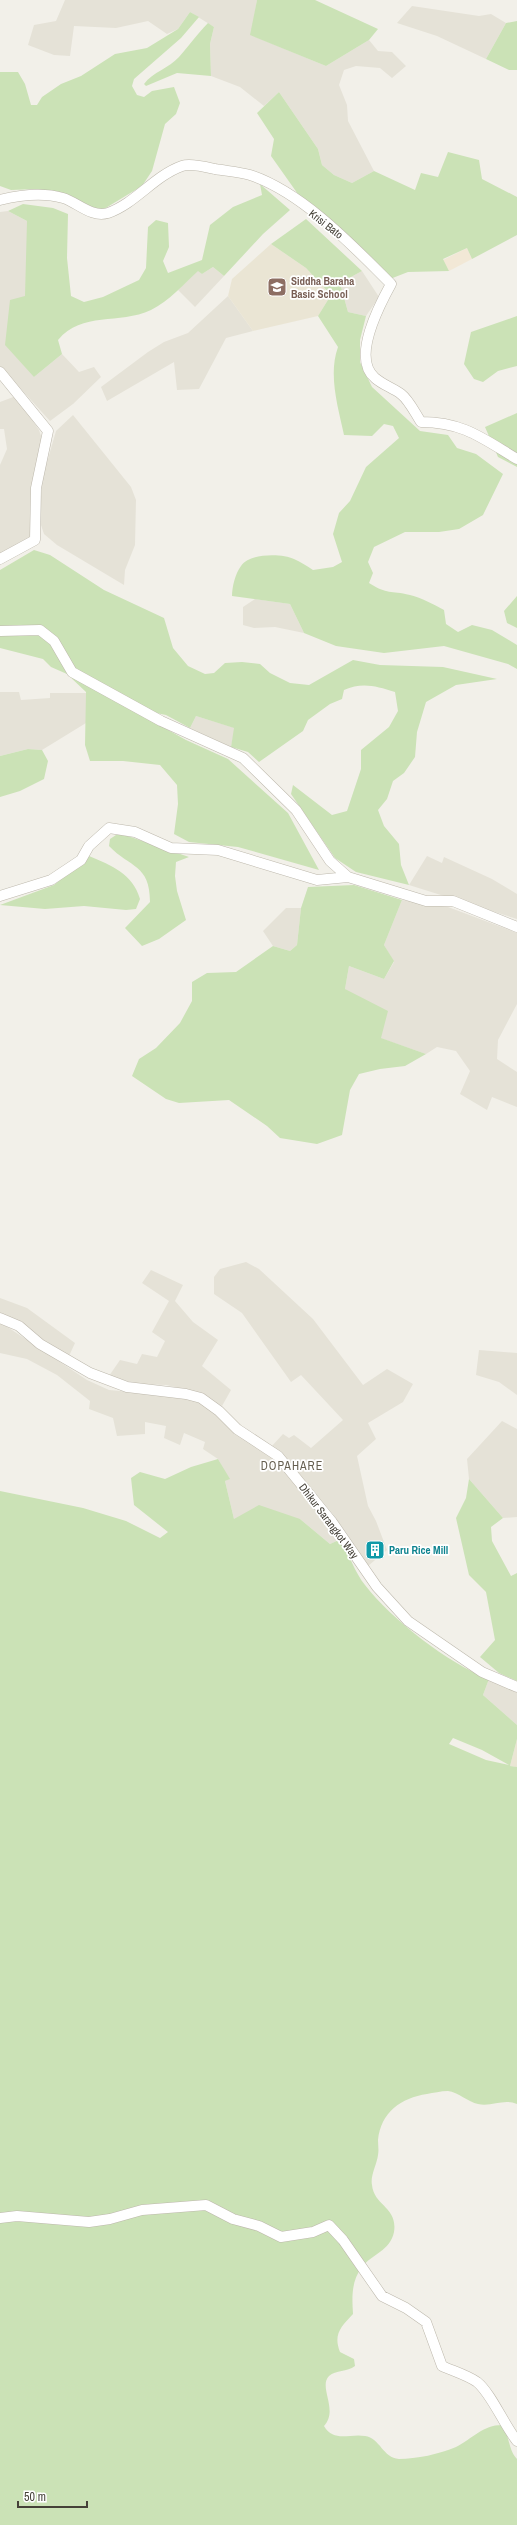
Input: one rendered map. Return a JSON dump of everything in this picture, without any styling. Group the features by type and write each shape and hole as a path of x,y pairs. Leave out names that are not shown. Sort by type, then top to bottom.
{"street":[{"name":"Krisi Bato","path":"0,200 37,194 64,198 92,213 107,213 135,197 158,178 183,165 250,175 289,195 307,208 345,238 391,284 374,314 367,343 367,363 373,377 402,394 420,422 444,422 471,431 517,459"},
{"path":"0,372 48,431 36,488 35,540 0,559"},
{"path":"0,631 40,630 54,641 72,672 161,721 243,758 296,810 330,860 348,877"},
{"path":"0,896 51,880 81,860 89,846 109,828 135,832 171,848 218,850 317,880 348,877 426,901 453,901 517,927"},
{"name":"Dhikur Sarangkot Way","path":"0,1318 19,1326 40,1344 90,1373 127,1387 186,1394 201,1398 219,1411 243,1434 278,1456 332,1522 377,1587 408,1621 482,1672 517,1687"},
{"path":"0,2218 16,2216 89,2222 110,2219 142,2210 206,2204 233,2220 259,2226 281,2237 313,2232 329,2225 343,2240 382,2296 406,2308 426,2322 442,2366 477,2382 491,2400 505,2426 517,2441"}],"shaded area":[{"path":"65,0 257,0 251,35 326,66 369,40 378,51 392,52 406,66 392,78 380,68 356,66 344,70 339,85 347,105 348,121 374,171 352,183 334,175 322,165 318,149 279,92 264,106 240,87 211,76 210,44 214,27 190,12 178,29 167,34 148,21 116,28 74,26 70,56 54,55 28,45 34,25 56,21"},
{"path":"412,6 479,16 491,14 506,23 486,59 437,36 397,23"},
{"path":"8,211 27,221 34,377 62,354 79,372 94,367 101,377 73,404 50,421 0,366 0,212"},
{"name":"Siddha Baraha Basic School","path":"271,244 306,268 331,295 318,316 253,331 228,296 232,279"},
{"path":"467,248 472,259 449,271 443,260"},
{"path":"213,267 224,276 195,307 178,290 198,270 202,274"},
{"path":"362,271 379,297 366,316 348,312 340,283"},
{"path":"228,296 253,331 226,338 199,389 177,390 174,362 107,401 101,387 164,342 188,333"},
{"path":"16,396 39,430 42,439 30,540 0,554 0,465 7,449 4,429 0,429 0,402"},
{"path":"73,415 131,487 136,500 135,545 125,570 124,585 57,545 44,534 39,519 43,476 56,431"},
{"path":"255,599 290,604 304,633 275,627 254,628 243,625 243,607"},
{"path":"0,692 19,692 21,700 50,698 50,693 86,693 86,723 42,750 28,749 0,756"},
{"path":"196,716 235,728 231,747 190,728"},
{"path":"427,856 442,863 444,857 492,879 517,894 517,919 409,885"},
{"path":"402,900 448,907 517,933 517,1004 498,1040 497,1059 517,1072 517,1107 492,1097 487,1110 460,1094 470,1071 456,1051 437,1047 426,1054 380,1038 345,989 349,966 384,979 394,962 384,945"},
{"path":"286,908 301,908 297,945 290,951 273,946 263,931"},
{"path":"246,1262 259,1269 313,1319 363,1385 387,1369 413,1384 403,1402 368,1423 376,1439 357,1456 368,1506 376,1521 387,1550 368,1566 350,1543 333,1514 300,1475 271,1447 283,1434 289,1438 294,1435 311,1448 343,1420 301,1375 291,1382 242,1313 214,1294 214,1277 220,1269"},
{"path":"151,1270 183,1285 175,1301 193,1322 218,1340 202,1366 231,1390 222,1406 197,1393 167,1385 138,1384 109,1376 120,1360 137,1364 142,1354 157,1357 165,1341 152,1332 169,1301 142,1283"},
{"path":"0,1298 27,1308 75,1343 69,1356 0,1313"},
{"path":"0,1322 87,1380 109,1390 192,1399 214,1411 280,1462 341,1539 330,1544 300,1519 234,1519 225,1481 229,1479 218,1459 203,1449 205,1442 184,1433 180,1445 164,1438 166,1426 145,1422 145,1434 117,1436 113,1418 89,1409 90,1401 57,1375 27,1359 0,1353"},
{"path":"479,1350 517,1353 517,1395 499,1382 476,1375"},
{"path":"502,1421 517,1429 517,1517 503,1518 469,1479 467,1459"},
{"path":"489,1679 517,1690 517,1725 483,1695"},
{"path":"517,1739 517,1767 516,1767 510,1766"}],"green space":[{"path":"257,0 315,0 378,29 369,40 326,66 250,35"},
{"path":"190,12 199,17 181,38 134,79 132,86 137,95 144,97 152,91 174,87 180,103 176,114 165,124 152,171 142,186 104,209 90,208 57,193 37,189 11,190 0,186 0,72 18,72 25,84 31,105 37,105 42,97 61,84 81,76 115,54 147,48 178,29"},
{"path":"517,21 517,70 509,70 486,59 506,23"},
{"path":"208,23 214,27 210,44 211,76 177,73 146,86 144,84 152,76 175,61"},
{"path":"279,92 318,149 322,165 334,175 352,183 374,171 415,190 421,173 438,177 448,152 479,160 482,179 517,197 517,235 472,259 467,248 443,259 449,271 408,272 390,279 348,235 300,197 271,156 274,139 257,113"},
{"path":"260,184 290,210 263,234 224,276 213,267 202,274 198,271 170,297 151,310 126,317 78,325 58,340 62,354 34,377 5,345 10,300 25,296 27,221 8,211 23,204 53,208 68,214 67,258 71,296 84,302 103,297 139,280 146,268 148,227 156,220 168,223 169,247 163,261 168,273 202,260 210,225 233,207 262,195"},
{"path":"306,219 362,271 340,283 348,312 366,316 360,340 360,362 372,387 420,431 448,435 457,448 476,454 503,474 483,515 459,529 439,532 405,532 374,547 368,562 373,573 369,583 385,591 410,595 432,603 444,610 446,624 458,632 472,625 492,630 517,645 517,669 508,664 444,646 384,653 336,646 304,633 290,604 232,596 233,585 241,566 245,562 258,556 274,555 289,557 313,570 333,567 342,562 333,534 339,513 350,501 366,467 399,438 393,426 384,424 372,436 344,435 334,380 335,358 338,347 318,316 331,295 306,268 271,244"},
{"path":"517,316 517,366 498,371 483,382 474,379 464,364 471,332"},
{"path":"517,413 517,467 498,457 485,427"},
{"path":"34,550 50,555 104,590 164,618 173,648 188,666 205,674 214,673 225,663 242,662 260,664 270,673 290,683 309,685 353,660 380,665 443,667 497,679 456,685 426,702 417,732 415,757 404,773 393,781 387,799 378,810 384,826 399,844 401,865 409,885 356,872 335,858 291,794 293,785 332,815 347,811 361,769 361,750 389,727 398,711 395,692 369,686 357,686 344,690 342,699 330,704 308,720 303,731 259,762 248,752 231,747 234,728 196,716 190,728 166,715 127,707 186,740 228,759 288,813 319,870 238,847 189,842 174,834 178,804 177,785 160,765 123,761 90,761 85,745 86,692 67,674 51,667 43,659 0,648 0,570"},
{"path":"517,596 517,628 507,623 504,611"},
{"path":"28,749 42,750 48,761 44,779 20,791 0,797 0,756"},
{"path":"119,833 189,857 176,862 175,876 177,891 186,920 159,939 142,946 125,928 150,902 147,880 143,873 109,846 110,839"},
{"path":"89,856 113,867 127,877 137,890 140,899 136,909 126,910 84,906 45,909 0,905 54,885"},
{"path":"354,885 402,900 384,945 394,961 384,979 349,966 345,989 388,1011 381,1038 426,1054 405,1066 380,1069 359,1074 350,1090 342,1135 317,1144 280,1138 267,1126 229,1100 179,1103 166,1099 132,1076 139,1059 156,1048 180,1023 192,1001 192,982 207,973 236,972 273,946 290,951 297,945 301,908 308,887"},
{"path":"218,1459 230,1479 225,1481 234,1519 259,1505 300,1519 330,1544 341,1539 358,1575 376,1598 405,1626 439,1652 456,1663 489,1679 483,1695 517,1725 517,1739 510,1766 517,1767 517,2104 512,2102 503,2102 483,2105 470,2101 452,2092 440,2092 418,2096 401,2103 388,2114 383,2122 378,2140 378,2155 372,2185 377,2198 393,2217 394,2232 389,2244 366,2263 358,2272 354,2284 353,2314 339,2331 337,2340 340,2352 354,2359 355,2366 332,2374 326,2381 330,2413 324,2426 328,2431 337,2436 359,2435 370,2438 394,2458 406,2459 443,2452 462,2444 489,2427 502,2425 505,2429 512,2451 517,2459 517,2525 0,2525 0,1491 83,1508 126,1521 160,1538 168,1532 134,1505 131,1478 140,1472 165,1479 191,1467","holes":["453,1738 482,1750 509,1765 486,1760 449,1744"]},
{"path":"469,1479 503,1518 491,1527 492,1541 511,1576 517,1573 517,1681 499,1673 480,1657 495,1640 486,1592 469,1575 456,1518 466,1498"}],"place":[{"name":"Siddha Baraha Basic School","path":"277,287"},
{"name":"Paru Rice Mill","path":"375,1550"}],"district":[{"name":"DOPAHARE","path":"292,1466"}]}
